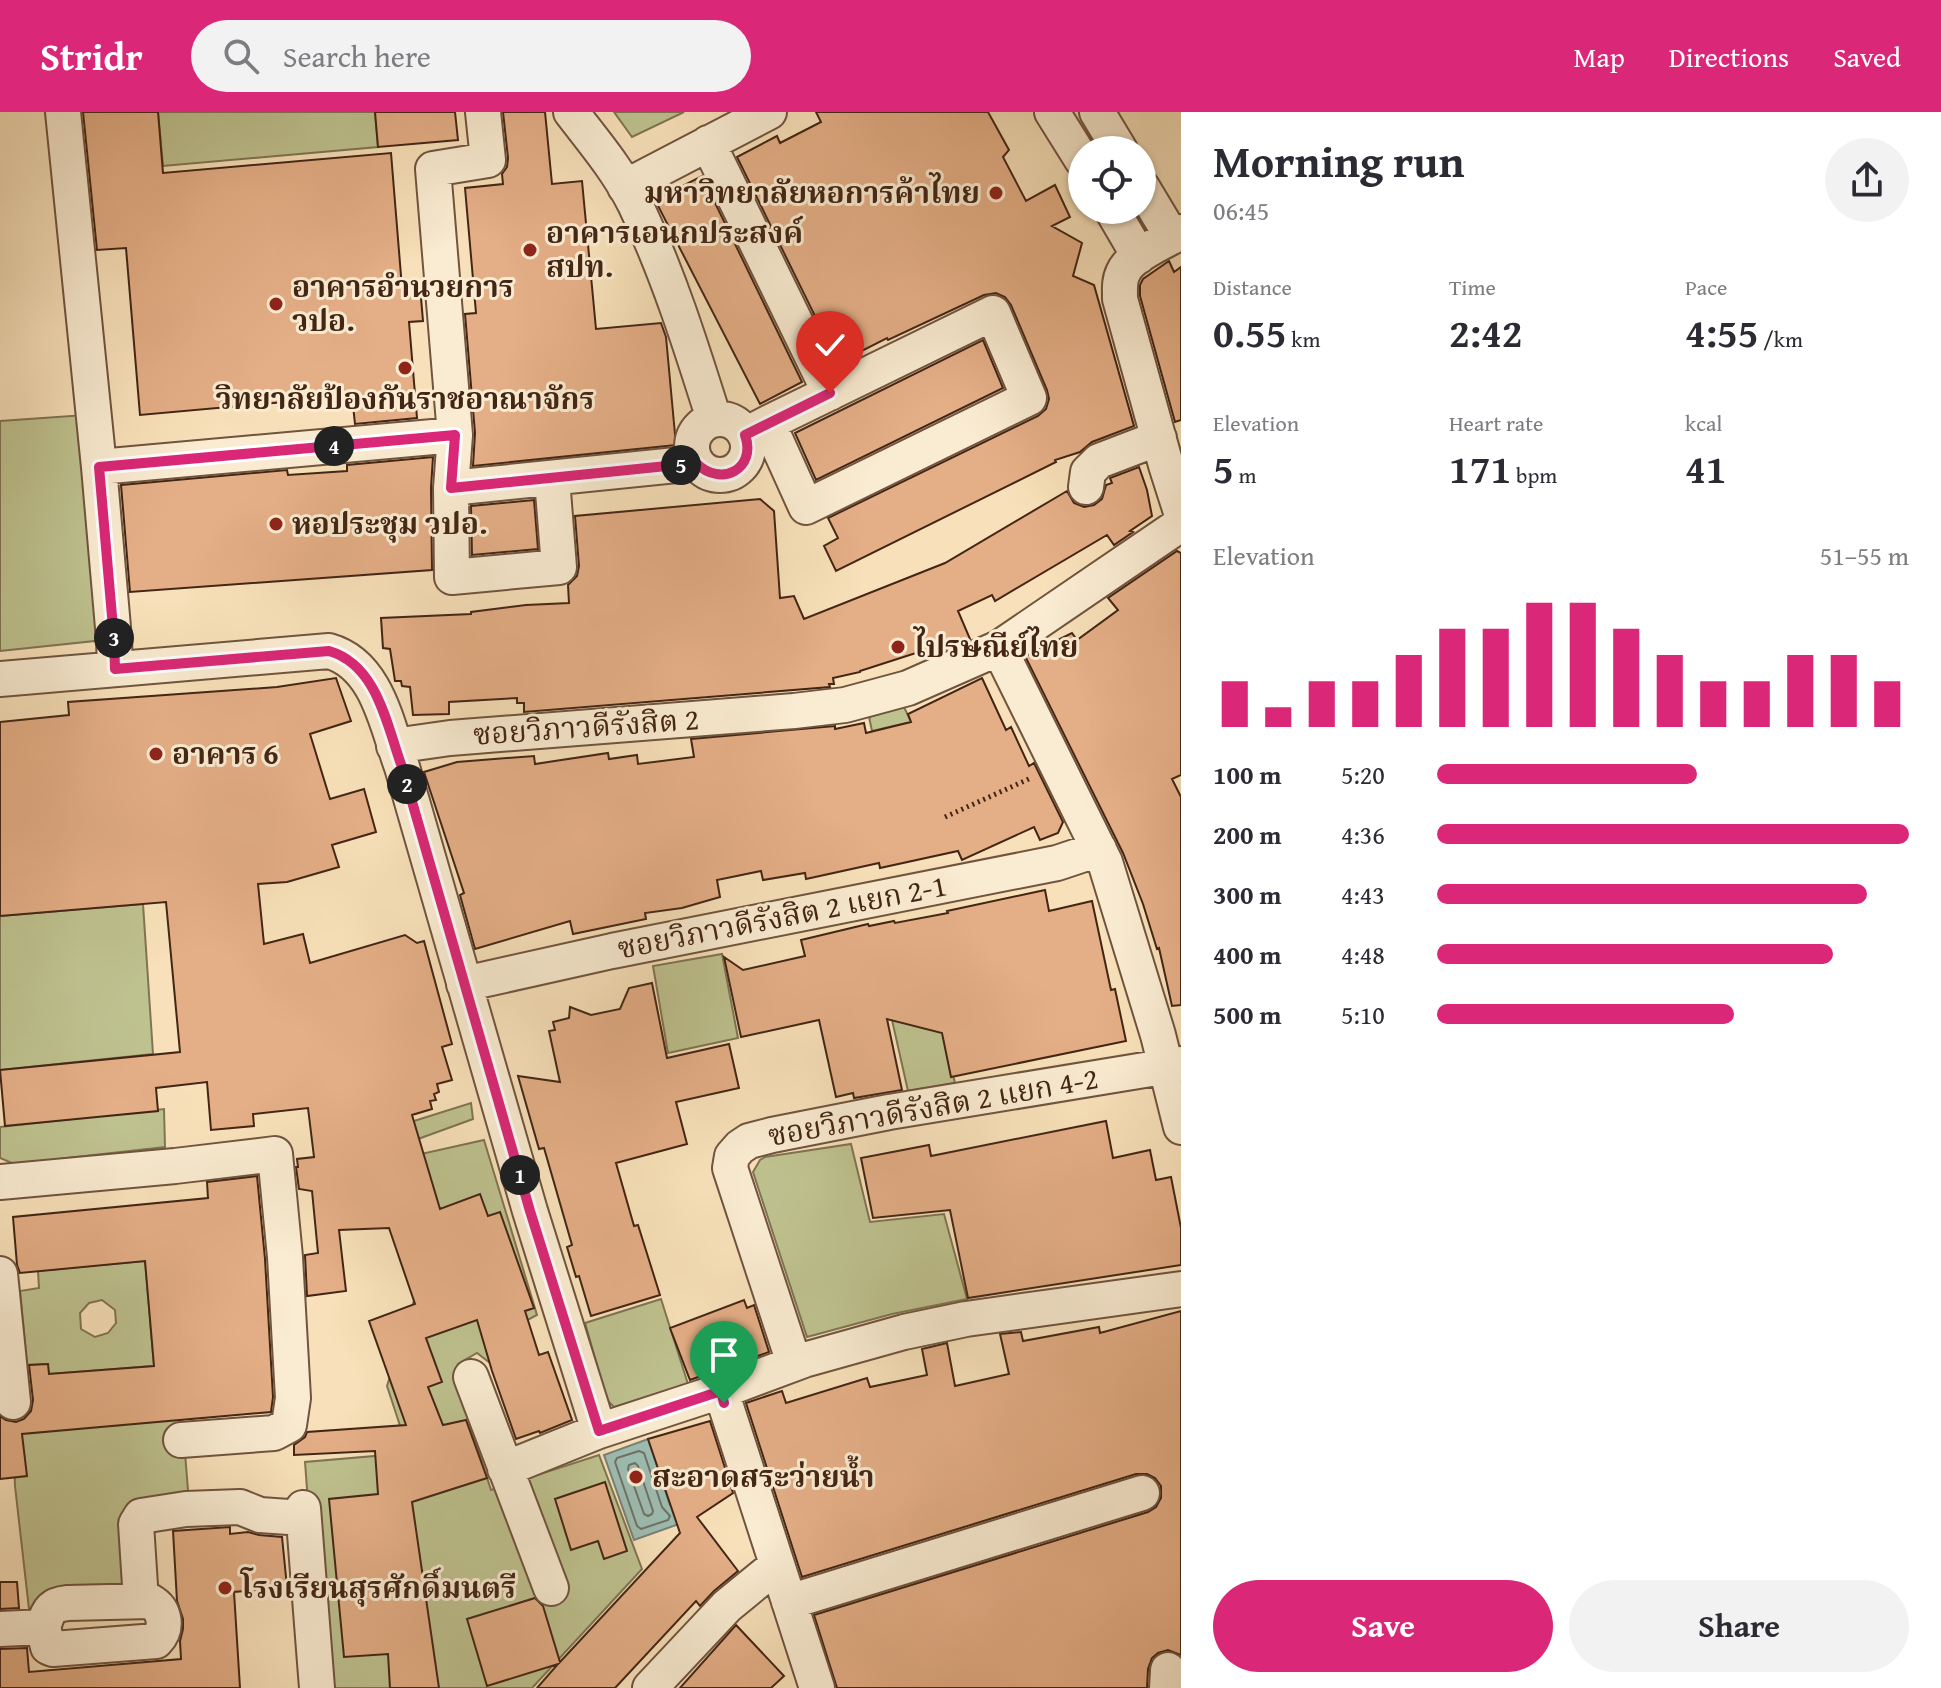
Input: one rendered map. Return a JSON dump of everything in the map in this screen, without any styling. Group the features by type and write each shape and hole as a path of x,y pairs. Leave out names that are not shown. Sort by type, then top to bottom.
{"street":[{"path":"63,112 99,467 115,669"},
{"path":"483,112 488,160 433,169 455,435 451,488 452,577 559,567 552,479"},
{"path":"571,112 615,171 634,203 673,294 714,419"},
{"path":"625,187 769,112"},
{"path":"1097,112 1112,136"},
{"path":"1060,114 1071,136"},
{"path":"708,143 830,393"},
{"path":"1156,206 1177,234 1135,258 1123,272 1120,299 1181,512"},
{"path":"1119,224 1135,258"},
{"path":"757,429 714,419 706,423 698,428 691,446 696,463 711,474 730,474 744,462 748,444 757,429 993,313 1029,398 806,507 757,429"},
{"path":"99,467 455,435"},
{"path":"1086,487 1088,472 1099,461 1159,438"},
{"path":"451,488 696,463"},
{"name":"ซอยวิภาวดีรังสิต 2","path":"394,746 450,738 779,713 845,705 908,688 999,648 1181,524"},
{"path":"999,648 1105,862 1158,1035 1173,1065 1181,1127"},
{"path":"0,679 329,651 340,654 359,669 372,686 402,767 530,1211 599,1431"},
{"name":"ซอยวิภาวดีรังสิต 2 แยก 2-1","path":"464,984 612,951 1057,863 1099,849"},
{"name":"ซอยวิภาวดีรังสิต 2 แยก 4-2","path":"794,1363 730,1168 732,1156 740,1147 749,1141 772,1135 889,1112 1173,1065"},
{"path":"0,1182 275,1154 293,1398 289,1425 274,1433 181,1440"},
{"path":"0,1274 13,1402"},
{"path":"505,1469 599,1431 721,1391 794,1363 904,1332 966,1319 1181,1289"},
{"path":"471,1377 551,1588"},
{"path":"721,1391 817,1688"},
{"path":"789,1602 1142,1493"},
{"path":"0,1629 43,1627 50,1609 58,1604 141,1601 136,1524 141,1516 186,1509 240,1507 260,1515 303,1513 317,1688"},
{"path":"650,1688 727,1606 777,1565"}],"path":[{"path":"945,817 1041,774"}],"green space":[{"path":"158,112 375,112 378,147 163,166"},
{"path":"614,112 684,112 632,137"},
{"path":"85,415 104,640 0,651 0,421"},
{"path":"904,707 911,722 872,731 869,717"},
{"path":"143,904 153,1054 0,1070 0,916"},
{"path":"722,954 738,1038 668,1053 653,966"},
{"path":"936,1004 955,1083 908,1091 890,1011"},
{"path":"471,1103 473,1119 366,1158 360,1138"},
{"path":"164,1109 165,1147 14,1164 0,1158 0,1127"},
{"path":"484,1140 537,1315 499,1335 503,1373 477,1353 458,1364 454,1375 491,1490 599,1455 642,1569 532,1688 322,1688 305,1462 409,1453 387,1386 416,1294 421,1154"},
{"path":"851,1144 870,1222 944,1214 967,1299 892,1314 807,1337 753,1172 765,1157"},
{"path":"145,1261 154,1366 49,1374 47,1364 27,1365 20,1291 39,1288 38,1271","holes":["102,1300 115,1310 116,1323 108,1333 95,1337 81,1329 80,1313 89,1303"]},
{"path":"661,1299 688,1384 614,1407 607,1400 585,1323"},
{"path":"182,1415 189,1503 129,1514 135,1594 29,1609 15,1486 13,1431"}],"water":[{"name":"สะอาดสระว่ายน้ำ","path":"648,1439 670,1505 693,1519 634,1540 604,1455"}],"building":[{"name":"อาคารอำนวยการ วปอ.","path":"83,112 158,112 163,173 391,153 402,288 420,286 423,321 409,322 417,418 355,424 352,396 140,415 126,248 97,250"},
{"path":"375,112 455,112 458,140 378,147"},
{"name":"อาคารเอนกประสงค์ สปท.","path":"503,112 545,112 552,184 582,181 596,329 661,323 666,337 676,445 473,466 475,433 465,314 476,313 465,188 503,184 502,174 508,158"},
{"path":"816,112 988,112 1009,150 1003,157 1026,201 1055,185 1068,213 1068,218 1052,226 1082,243 1073,276 1094,285 1134,426 1092,442 1080,452 1055,460 836,571 824,546 838,538 828,518 1038,416 1046,409 1049,399 1011,305 1005,297 996,293 984,295 838,363 737,157 777,136 780,143 821,122"},
{"path":"702,176 802,382 760,404 655,200"},
{"path":"1169,261 1174,272 1181,267 1181,420 1175,422 1140,296 1143,279"},
{"path":"983,340 1003,388 816,480 795,433"},
{"name":"หอประชุม วปอ.","path":"433,457 432,570 130,592 121,485 287,470 288,475 347,471 347,465"},
{"path":"1139,467 1152,516 1130,531 1133,532 1114,545 1107,535 995,601 992,595 958,611 970,639 924,658 922,651 833,678 834,684 829,684 830,687 524,712 524,703 517,703 517,698 449,702 449,714 413,715 410,687 395,681 390,649 383,648 381,618 471,614 526,605 569,603 568,585 577,576 579,566 575,516 760,499 774,511 780,598 794,596 804,619 945,563 1067,491 1074,503 1084,507 1094,505 1102,499 1106,485 1112,483 1110,478"},
{"path":"534,500 538,549 472,555 471,506"},
{"path":"1177,551 1181,553 1181,775 1172,779 1181,797 1181,1005 1172,1006 1159,948 1123,853 1025,656 1072,633 1077,640 1118,610 1108,598"},
{"path":"336,678 351,721 310,734 330,799 364,789 376,832 332,845 339,867 287,882 258,884 264,944 303,934 310,963 405,935 417,943 424,941 452,1044 442,1047 452,1080 437,1084 439,1092 434,1094 436,1100 430,1101 432,1109 412,1115 440,1209 480,1194 488,1216 500,1212 534,1308 525,1311 539,1355 548,1352 572,1420 516,1439 477,1320 426,1338 442,1382 428,1387 443,1425 466,1420 487,1478 412,1502 439,1688 390,1688 388,1654 344,1657 329,1499 378,1494 375,1451 294,1455 294,1445 307,1432 406,1425 369,1321 415,1304 389,1228 339,1230 346,1291 307,1296 305,1255 318,1253 312,1191 299,1189 296,1167 297,1159 314,1157 308,1108 253,1114 254,1126 211,1130 207,1082 156,1088 158,1111 5,1126 0,1070 180,1052 166,902 0,916 0,722 69,715 68,702 277,687"},
{"path":"982,678 1006,730 1011,727 1029,766 1034,763 1063,822 1058,833 1040,840 1034,827 962,860 958,851 880,868 879,863 806,879 805,873 763,880 761,871 717,880 720,897 682,908 645,913 646,919 573,934 570,921 475,949 460,895 464,893 424,772 457,762 534,756 535,764 608,753 609,759 637,755 638,764 694,757 691,739 835,726 835,729 864,723 866,733 911,722 908,714"},
{"path":"1045,890 1049,911 1092,901 1111,990 1115,989 1126,1041 951,1077 942,1033 887,1019 902,1090 854,1098 853,1093 836,1097 819,1020 741,1037 724,957 743,970 805,956 801,940 868,924 895,923 948,913"},
{"path":"652,983 667,1058 729,1044 739,1088 676,1102 687,1144 616,1163 634,1226 638,1225 660,1295 591,1316 567,1247 572,1245 544,1148 539,1149 518,1076 560,1082 549,1031 555,1030 553,1022 569,1018 570,1007 591,1015 620,1009 629,988"},
{"path":"1106,1121 1113,1158 1150,1150 1156,1180 1171,1177 1181,1228 1181,1265 968,1298 950,1210 873,1218 861,1158 929,1145 931,1156"},
{"path":"257,1176 265,1259 273,1397 271,1412 22,1434 27,1476 0,1479 0,1416 16,1422 31,1411 33,1400 29,1365 48,1364 49,1374 154,1366 145,1261 20,1273 13,1217 208,1198 207,1182"},
{"path":"744,1300 747,1308 754,1305 769,1352 690,1380 670,1328"},
{"path":"1181,1311 1181,1655 1168,1650 1152,1658 1147,1688 837,1688 814,1615 1148,1512 1156,1507 1161,1498 1161,1486 1147,1474 1136,1474 802,1577 746,1403 782,1391 786,1403 867,1378 870,1387 927,1375 922,1349 947,1343 955,1386 1009,1374 1000,1334 1021,1332 1023,1341 1099,1327 1100,1333"},
{"path":"710,1421 733,1493 697,1517 738,1571 700,1606 696,1601 615,1688 537,1688 558,1664 487,1686 467,1619 535,1598 543,1606 560,1662 680,1533 648,1439"},
{"path":"605,1482 627,1551 604,1559 598,1541 571,1550 555,1499"},
{"path":"230,1527 230,1534 248,1532 282,1537 287,1587 234,1592 240,1688 0,1688 0,1649 27,1648 29,1672 181,1659 183,1619 177,1601 173,1531"},
{"path":"0,1582 17,1582 19,1608 0,1609"},
{"path":"736,1625 784,1676 771,1688 680,1688"}],"place":[{"name":"มหาวิทยาลัยหอการค้าไทย","path":"996,193"},
{"name":"อาคารเอนกประสงค์ สปท.","path":"530,250"},
{"name":"อาคารอำนวยการ วปอ.","path":"276,304"},
{"name":"วิทยาลัยป้องกันราชอาณาจักร","path":"405,368"},
{"name":"หอประชุม วปอ.","path":"276,524"},
{"name":"ไปรษณีย์ไทย","path":"898,647"},
{"name":"อาคาร 6","path":"156,754"},
{"name":"สะอาดสระว่ายน้ำ","path":"636,1477"},
{"name":"โรงเรียนสุรศักดิ์มนตรี","path":"225,1588"}],"route":[{"path":"724,1403 721,1391 599,1431 530,1211 402,767 372,686 359,669 340,654 329,651 115,669 99,467 455,435 451,488 696,463 711,474 730,474 744,462 748,444 745,435 830,393"}]}
